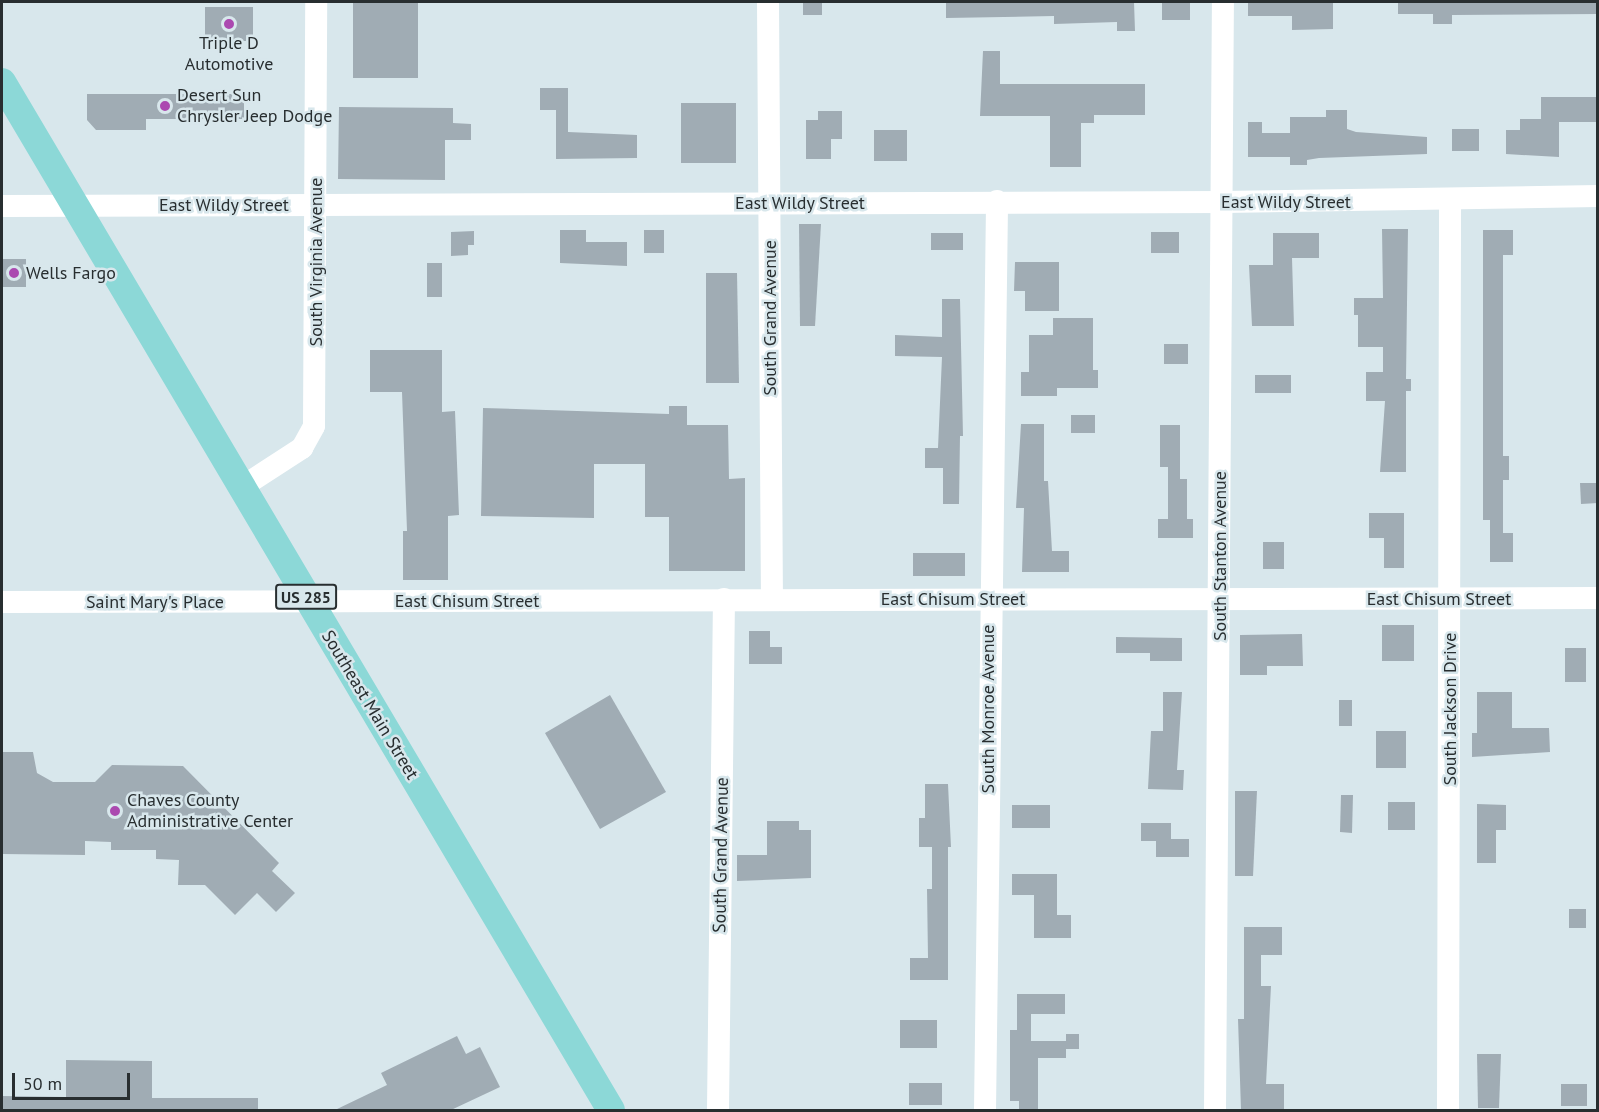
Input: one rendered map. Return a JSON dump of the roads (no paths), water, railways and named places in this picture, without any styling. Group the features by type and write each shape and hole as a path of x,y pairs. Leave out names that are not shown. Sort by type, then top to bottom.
{"main road":[{"name":"Southeast Main Street","path":"2,82 611,1110"}],"street":[{"name":"South Virginia Avenue","path":"242,487 302,448 314,426 316,2"},
{"name":"South Grand Avenue","path":"768,2 772,599"},
{"name":"South Stanton Avenue","path":"1215,1110 1223,2"},
{"name":"East Wildy Street","path":"2,206 1223,202 1598,196"},
{"name":"South Jackson Drive","path":"1448,1110 1450,200"},
{"name":"South Monroe Avenue","path":"985,1110 989,614 993,599 997,201"},
{"name":"East Chisum Street","path":"309,602 1598,598"},
{"name":"South Grand Avenue","path":"718,1110 724,599"},
{"name":"Saint Mary's Place","path":"2,602 309,602"}],"place":[{"name":"Triple D Automotive","path":"229,24"},
{"name":"Desert Sun Chrysler Jeep Dodge","path":"165,106"},
{"name":"Wells Fargo","path":"14,273"},
{"name":"Chaves County Administrative Center","path":"115,811"}]}
